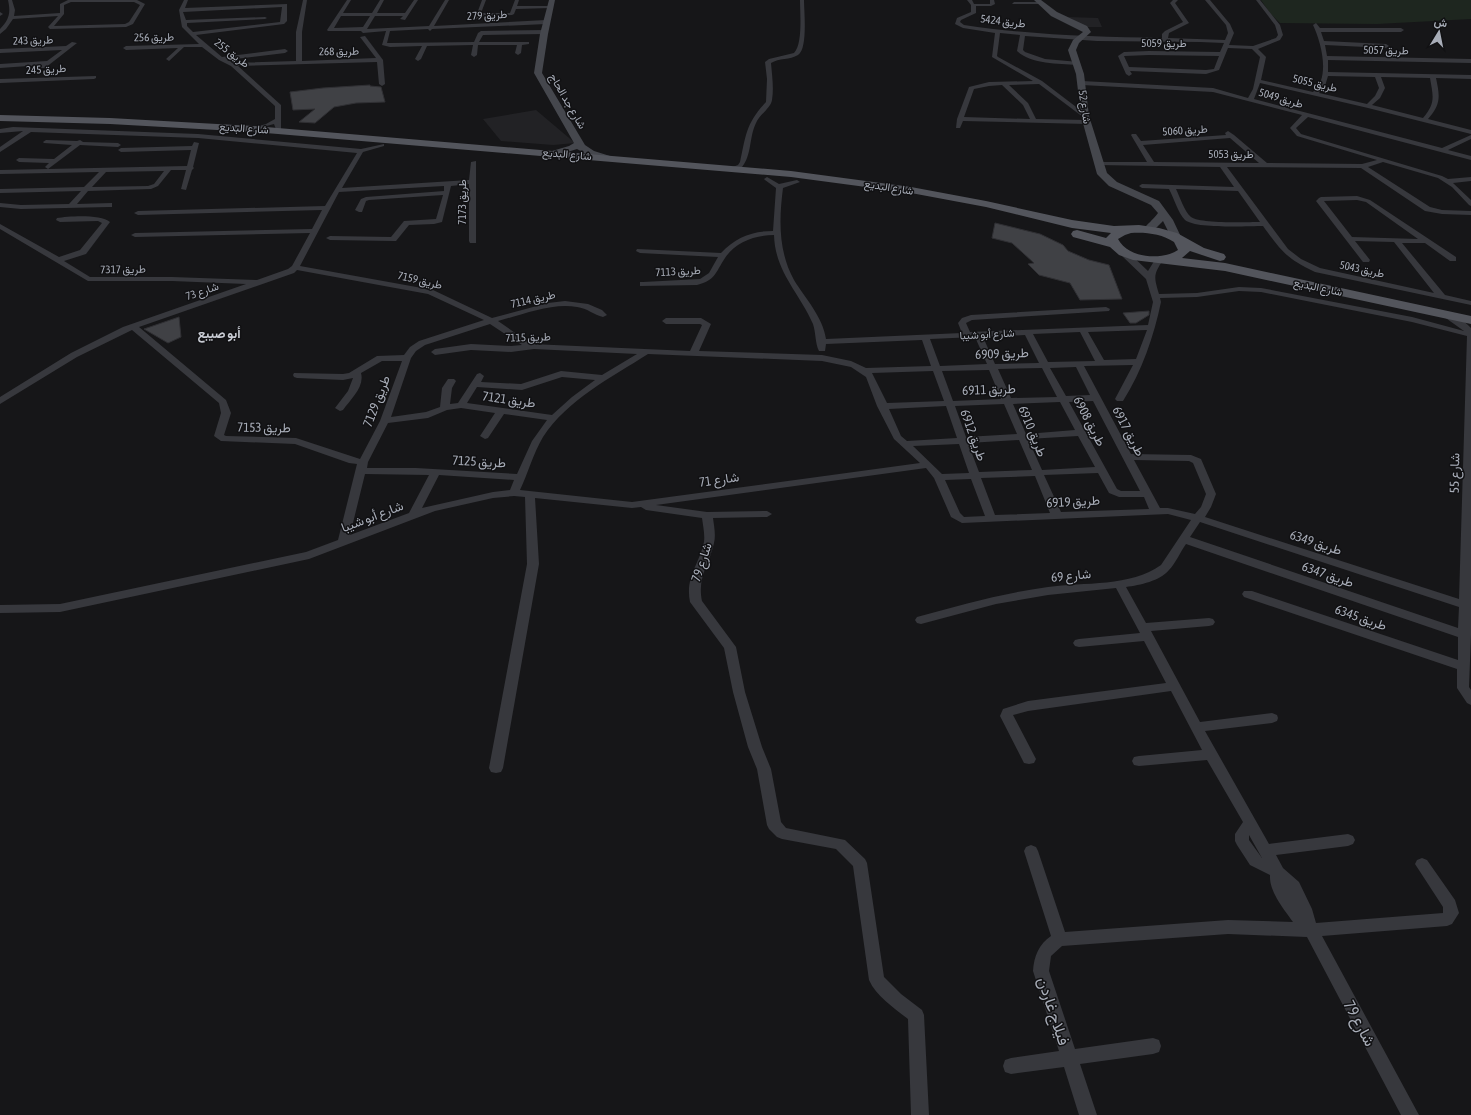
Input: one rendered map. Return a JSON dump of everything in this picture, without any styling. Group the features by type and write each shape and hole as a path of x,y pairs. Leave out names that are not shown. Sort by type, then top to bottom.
{"main road":[{"name":"شارع البديع","path":"0,118 118,121 253,129 278,125 607,158 831,178 958,198 1072,224 1100,228 1148,230 1164,233 1193,249 1214,256 1471,312"},
{"name":"شارع البديع","path":"0,123 187,130 358,147 382,145 797,182 864,190 955,205 1114,244"},
{"path":"1124,253 1114,244 1112,239 1115,235 1130,230"},
{"path":"1162,260 1180,255 1184,251 1184,246 1179,240"},
{"name":"شارع البديع","path":"1124,253 1135,257 1225,267 1471,320"}],"street":[{"path":"10,0 13,11 12,18"},
{"path":"181,10 186,0"},
{"path":"299,62 300,32 305,0"},
{"path":"340,15 349,0"},
{"path":"382,0 372,15 364,33 380,60 382,84"},
{"path":"416,0 407,14 391,31 384,44 425,45 527,43"},
{"path":"430,29 447,0"},
{"path":"484,0 477,16 512,14 517,0"},
{"path":"732,169 740,166 743,162 752,124 757,115 769,102 770,79 768,62 796,54 799,51 802,37 802,0"},
{"path":"971,2 991,5 993,4 992,0"},
{"path":"1165,39 1165,34 1167,32 1186,23 1172,3 1176,0"},
{"path":"1139,85 1132,79 1127,69 1212,72 1216,70 1231,33 1228,25 1207,0"},
{"path":"1250,100 1255,91 1263,57 1254,48 1278,39 1281,34 1280,27 1258,0"},
{"path":"70,1 135,2 143,4 131,24 118,26 52,28 51,27 62,14 62,4 70,1"},
{"path":"1014,3 1039,1 1054,14 1084,28 1087,32 1082,38"},
{"name":"طريق 5424","path":"971,2 973,14 959,19 957,22 964,26 1023,34 1106,40 1165,39 1227,44 1254,48"},
{"path":"181,10 285,3 284,21 282,22 191,33"},
{"path":"515,8 551,3"},
{"name":"شارع جد الحاج","path":"551,3 546,22 538,73 578,144 585,150 607,158"},
{"name":"طريق 255","path":"181,10 185,27 191,33 221,59 233,65 278,105 278,125"},
{"path":"0,32 2,27 12,18 62,14"},
{"path":"340,15 407,14"},
{"name":"طريق 279","path":"340,15 330,31 364,33 546,22"},
{"path":"184,22 271,18"},
{"path":"1316,93 1322,87 1324,74 1323,43 1318,27 1384,38"},
{"path":"191,33 209,28"},
{"path":"1323,43 1384,38 1401,30"},
{"path":"998,31 994,56 1040,82 1086,119"},
{"path":"474,54 476,44 481,33 545,32"},
{"path":"1023,34 1020,51 1023,53 1044,61 1077,63"},
{"name":"شارع 52","path":"1082,38 1076,42 1072,50 1082,83 1086,119 1102,174 1113,184 1150,199 1163,213 1179,240"},
{"path":"1384,38 1392,60"},
{"name":"طريق 243","path":"43,68 74,43"},
{"path":"518,53 520,43"},
{"name":"طريق 256","path":"126,48 204,45"},
{"path":"418,59 425,45"},
{"name":"طريق 256","path":"169,59 182,47"},
{"name":"طريق 243","path":"0,51 68,48"},
{"path":"221,59 285,51"},
{"name":"طريق 5059","path":"1127,69 1121,56 1128,53 1222,54"},
{"name":"طريق 5057","path":"1324,58 1471,61"},
{"name":"طريق 268","path":"233,65 380,60"},
{"name":"طريق 243","path":"0,66 49,63"},
{"name":"طريق 5055","path":"1324,74 1433,78 1471,77"},
{"path":"1368,106 1378,97 1382,88 1378,76"},
{"name":"طريق 245","path":"0,81 94,77"},
{"path":"1424,120 1435,108 1437,98 1433,78"},
{"name":"طريق 5055","path":"1258,81 1316,93 1471,132"},
{"path":"958,127 971,88 982,85 1003,83 1040,82"},
{"path":"1003,83 1026,104 1034,121"},
{"name":"طريق 5049","path":"1082,83 1205,89 1471,158"},
{"path":"1306,115 1293,128 1299,135 1431,174 1447,181 1471,204"},
{"path":"960,119 1034,121 1086,119"},
{"path":"0,131 13,129 198,136 358,147 328,208 295,267"},
{"path":"0,150 29,130"},
{"name":"طريق 5060","path":"1226,131 1265,165"},
{"path":"48,167 93,132"},
{"path":"1134,135 1152,165"},
{"path":"184,189 191,168 198,136"},
{"name":"طريق 5060","path":"1139,143 1232,136"},
{"path":"1443,150 1471,138"},
{"path":"46,142 120,147 195,148"},
{"name":"شارع جد الحاج","path":"555,153 572,148 578,144"},
{"path":"19,160 55,161"},
{"name":"طريق 5053","path":"1099,164 1362,166 1374,164 1383,160"},
{"name":"طريق 7173","path":"473,241 472,182 474,162"},
{"path":"743,162 746,167 753,171"},
{"name":"طريق 5043","path":"1222,165 1285,251 1298,261 1318,270 1471,303"},
{"path":"1362,166 1428,209 1442,212 1471,213"},
{"path":"0,190 152,187 169,168"},
{"path":"0,172 191,168"},
{"path":"71,206 104,170"},
{"path":"767,179 780,187"},
{"path":"1447,181 1471,179"},
{"path":"337,190 472,182"},
{"path":"780,187 784,184 797,182"},
{"path":"330,238 393,239 407,223 434,222 439,220 448,193 448,184"},
{"path":"1142,186 1240,189"},
{"path":"780,187 778,233 780,255 785,269 816,322 823,342 822,358"},
{"path":"1172,187 1188,218 1193,221 1208,223 1266,224"},
{"path":"359,210 363,200 368,198 448,193"},
{"path":"1366,260 1320,201 1321,199 1361,198 1368,200 1453,259"},
{"path":"0,205 21,207 109,205"},
{"path":"138,213 328,208"},
{"path":"1148,230 1157,222 1163,213"},
{"path":"58,260 83,252 106,222 99,219 60,220"},
{"name":"طريق 7317","path":"0,226 58,260 84,278 94,280 172,279 260,283"},
{"path":"134,234 315,231"},
{"name":"طريق 7113","path":"643,284 697,283 705,281 712,277 722,256 749,236 755,234 778,233"},
{"path":"1351,239 1426,241"},
{"path":"1396,240 1442,297"},
{"name":"طريق 7113","path":"640,251 722,256"},
{"path":"1120,399 1139,362 1156,312 1156,296 1150,278 1124,253"},
{"path":"1150,278 1151,272 1162,260"},
{"name":"شارع 73","path":"0,401 74,355 133,326 260,283 286,273 295,267"},
{"name":"طريق 7159","path":"295,267 430,292 490,320 529,346"},
{"path":"1156,296 1197,295 1238,289 1261,290 1412,320 1471,335"},
{"name":"طريق 7114","path":"490,320 544,306 566,303 595,309 602,315"},
{"path":"967,335 962,323 971,318 1106,310"},
{"path":"1444,314 1463,324 1469,330 1471,335"},
{"name":"طريق 7129","path":"343,542 362,467 386,421 407,358 413,349 422,343 490,320"},
{"path":"666,321 706,322 707,324 693,354"},
{"name":"طريق 7153","path":"133,326 223,402 226,413 218,436 224,439 296,441 353,460 362,467"},
{"name":"شارع أبو شيبا","path":"823,342 1152,327"},
{"path":"1082,329 1100,363"},
{"name":"طريق 6908","path":"1028,332 1081,433 1115,493 1147,494"},
{"name":"طريق 6910","path":"978,334 1037,473 1057,516"},
{"name":"شارع 55","path":"1471,335 1468,606 1465,635 1463,688 1471,700"},
{"name":"طريق 6912","path":"925,337 991,519"},
{"name":"طريق 7115","path":"435,352 471,347 511,349 529,346 646,352"},
{"path":"514,493 540,436 554,418 605,378 646,352 822,358 845,363 865,371 870,376 897,437 928,465 938,477 957,517 966,520 991,519"},
{"path":"297,375 343,377 356,372 380,358 407,358"},
{"name":"طريق 6909","path":"865,371 1139,362"},
{"name":"طريق 6917","path":"1078,364 1156,510"},
{"path":"340,408 357,382 358,376 356,372"},
{"path":"474,384 522,387 561,374 605,378"},
{"path":"461,405 480,376"},
{"path":"445,408 446,388 452,381"},
{"name":"طريق 6911","path":"882,406 1096,398"},
{"name":"طريق 7121","path":"386,421 428,415 445,408 461,405 554,418"},
{"path":"486,436 502,411"},
{"path":"904,444 1081,433"},
{"name":"شارع 69","path":"921,620 1009,597 1139,581 1158,573 1165,568 1206,507 1210,494 1208,484 1196,461 1189,458 1129,457"},
{"name":"شارع 71","path":"514,493 632,505 928,465"},
{"name":"طريق 7125","path":"362,467 521,477"},
{"path":"938,477 1102,470"},
{"name":"طريق 7125","path":"413,515 436,472"},
{"name":"شارع أبو شيبا","path":"0,609 60,608 309,555 413,515 457,502 493,495 514,493"},
{"path":"496,768 533,564 530,494"},
{"path":"632,505 707,515 767,514"},
{"name":"طريق 6349","path":"1156,510 1181,513 1198,518 1468,606"},
{"name":"طريق 6919","path":"991,519 1156,510"},
{"name":"شارع 79","path":"707,515 710,536 709,543 697,573 693,588 694,595 696,602 730,647 739,692 755,747 764,769 774,825 782,833 840,844 860,863 877,980 895,999 916,1015 920,1115"},
{"name":"طريق 6347","path":"1183,540 1465,635"},
{"name":"شارع 79","path":"1119,584 1196,727 1278,872 1277,882 1279,887 1299,919 1311,930 1410,1115"},
{"name":"طريق 6345","path":"1248,594 1464,668"},
{"path":"1079,643 1209,622"},
{"path":"1029,759 1006,716 1007,712 1028,706 1175,686"},
{"path":"1196,727 1272,718"},
{"path":"1139,761 1211,754"},
{"path":"1250,823 1242,834 1242,841 1255,861 1278,872"},
{"path":"1266,850 1348,840"},
{"path":"1031,851 1060,939 1247,927 1311,930 1447,919 1452,913 1450,905 1422,864"},
{"name":"فيلاج غاردن","path":"1060,939 1053,942 1043,954 1040,971 1088,1115"},
{"path":"1011,1066 1153,1046"}],"shaded area":[{"path":"1261,0 1471,0 1471,19 1377,24 1280,23 1270,13"},
{"path":"1068,17 1098,18 1102,27 1087,27"},
{"path":"536,110 575,143 553,145 501,141 483,119"}],"building":[{"path":"370,85 381,87 385,102 356,103 334,107 315,123 299,122 315,109 293,110 290,92"},
{"path":"995,223 1040,234 1063,245 1068,251 1089,260 1109,265 1122,299 1080,300 1070,283 1039,275 1028,264 1034,263 1012,243 992,238"},
{"path":"1149,311 1149,315 1136,323 1130,323 1123,313"},
{"path":"179,317 181,337 168,343 144,329"}],"district":[{"name":"أبو صيبع","path":"219,333"}]}
